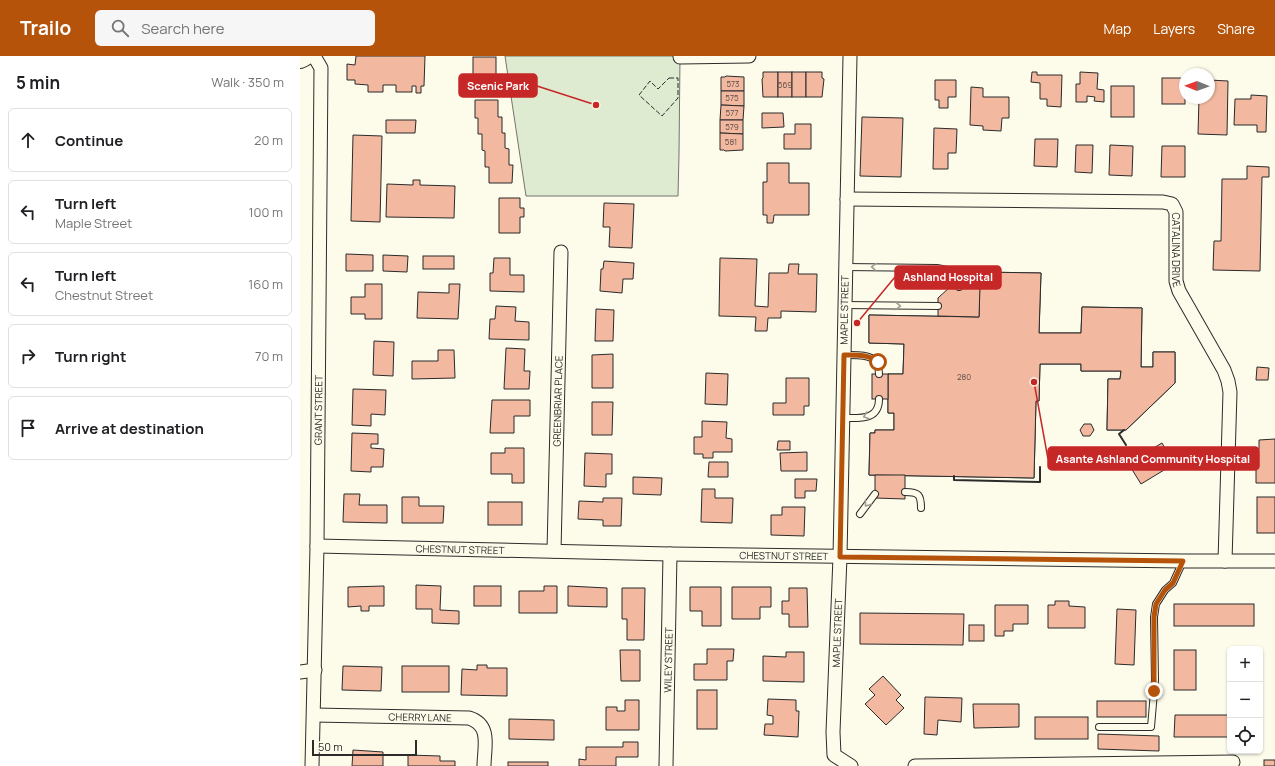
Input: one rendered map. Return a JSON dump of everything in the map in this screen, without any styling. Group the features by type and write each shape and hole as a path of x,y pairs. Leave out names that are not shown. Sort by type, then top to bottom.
{"main road":[{"path":"300,58 304,56"}],"street":[{"name":"GRANT STREET","path":"312,766 317,546 321,68 314,56"},
{"path":"680,57 749,56"},
{"name":"MAPLE STREET","path":"850,56 840,557 833,732 834,755 851,766"},
{"name":"CATALINA DRIVE","path":"846,199 1163,202 1172,204 1176,212 1176,280 1179,291 1224,370 1230,392 1225,561"},
{"name":"GREENBRIAR PLACE","path":"554,551 561,252"},
{"name":"CHESTNUT STREET","path":"317,546 840,557 1275,561"},
{"name":"WILEY STREET","path":"666,766 670,554"},
{"path":"300,672 315,670"},
{"name":"CHERRY LANE","path":"314,715 470,718 477,720 482,725 485,732 484,766"},
{"path":"915,766 1233,762"}],"lane":[{"path":"845,267 945,269 954,274 958,280 958,287"},
{"path":"845,305 938,306"},
{"path":"844,355 872,358 878,362 879,374"},
{"path":"842,418 868,417 875,412 879,406 879,399"},
{"path":"905,492 916,493 919,495 921,499 920,508"},
{"path":"860,514 875,494"},
{"path":"1099,727 1151,727 1155,680 1154,617 1156,604 1165,590 1173,583 1183,561"}],"green space":[{"path":"505,56 680,56 678,196 526,196"}],"building":[{"path":"356,56 425,56 424,86 421,86 421,93 416,93 416,86 412,86 412,92 396,92 396,85 383,85 383,92 368,92 368,85 355,84 355,80 347,80 347,64 355,65"},
{"path":"473,57 496,57 496,76 473,76"},
{"path":"763,72 778,72 778,97 763,97"},
{"path":"778,72 792,72 792,97 778,97"},
{"path":"792,72 806,72 806,97 792,97"},
{"path":"806,72 822,72 822,78 824,79 822,97 806,97"},
{"path":"1032,72 1037,72 1037,75 1062,75 1061,107 1047,106 1047,99 1040,99 1040,83 1031,82"},
{"path":"1080,72 1098,73 1097,89 1104,90 1104,102 1094,101 1095,97 1087,96 1087,102 1076,102 1076,84 1080,84"},
{"path":"721,77 744,77 744,91 721,91"},
{"path":"1162,78 1179,78 1179,104 1162,104"},
{"path":"935,80 956,80 956,97 948,97 948,108 939,108 939,100 935,100"},
{"path":"1215,80 1228,81 1227,135 1198,134 1199,104 1215,104"},
{"path":"1111,86 1134,86 1134,117 1111,117"},
{"path":"971,87 983,88 983,97 1009,97 1009,118 1002,118 1001,131 983,130 983,126 970,125"},
{"path":"721,91 744,91 744,106 721,105"},
{"path":"1251,95 1267,96 1266,132 1257,132 1257,125 1234,125 1235,99 1251,99"},
{"path":"475,100 498,100 498,117 502,117 502,133 505,133 505,148 509,149 509,165 513,165 512,183 489,183 489,167 485,167 485,151 482,150 482,134 478,134 478,118 475,118"},
{"path":"721,105 744,106 743,120 720,120"},
{"path":"762,113 783,113 784,127 762,128"},
{"path":"862,117 903,118 901,177 860,176"},
{"path":"386,120 416,120 415,133 386,133"},
{"path":"720,120 743,120 743,134 720,133"},
{"path":"795,124 811,124 811,149 784,149 784,134 795,134"},
{"path":"934,128 957,129 956,153 948,153 948,169 933,169"},
{"path":"720,133 743,134 743,150 720,150"},
{"path":"353,135 382,136 380,222 351,221"},
{"path":"1035,139 1058,139 1057,167 1034,166"},
{"path":"1076,145 1093,145 1092,173 1075,172"},
{"path":"1110,145 1133,146 1132,176 1109,175"},
{"path":"1162,146 1185,146 1185,177 1161,177"},
{"path":"767,163 789,163 789,183 809,183 809,215 774,215 773,223 767,223 767,215 763,215 763,182 767,182"},
{"path":"1247,166 1269,167 1269,177 1262,177 1260,271 1213,270 1214,241 1221,241 1222,179 1247,179"},
{"path":"413,180 420,180 420,185 455,186 454,218 386,217 387,184 413,185"},
{"path":"499,198 520,198 520,208 524,208 524,217 520,217 520,233 499,233"},
{"path":"604,203 634,204 632,248 609,247 610,227 603,227"},
{"path":"346,254 373,255 373,271 346,271"},
{"path":"383,255 408,256 407,272 383,271"},
{"path":"423,256 454,256 454,269 423,269"},
{"path":"494,258 510,258 510,275 524,275 524,292 490,291 490,273 493,273"},
{"path":"720,258 757,259 755,306 768,307 769,273 788,273 789,264 799,264 798,274 817,274 816,312 781,311 781,318 768,318 767,331 755,331 756,317 719,316"},
{"path":"604,261 634,263 633,279 623,279 622,293 600,291 601,269 603,269"},
{"path":"980,272 1041,273 1039,333 1081,333 1082,307 1142,308 1141,367 1153,367 1153,352 1175,352 1175,383 1126,430 1107,430 1108,379 1120,379 1121,371 1081,371 1081,364 1040,364 1039,401 1036,401 1034,478 869,475 870,433 875,433 875,430 894,430 894,413 888,413 888,374 903,374 904,344 869,343 869,315 979,317","holes":["1000,313 1009,313 1008,330 994,329 1000,328"]},
{"path":"980,272 1041,273 1039,333 1081,333 1082,307 1142,308 1141,367 1153,367 1153,352 1175,352 1175,383 1126,430 1107,430 1108,379 1120,379 1121,371 1081,371 1081,364 1040,364 1039,401 1036,401 1034,478 869,475 870,433 875,433 875,430 894,430 894,413 888,413 888,374 903,374 904,344 869,343 869,315 979,317"},
{"path":"365,284 382,284 382,319 365,319 365,314 351,314 351,297 365,297"},
{"path":"449,284 460,284 458,319 417,318 418,292 449,293"},
{"path":"950,287 980,287 979,317 938,316 938,298"},
{"path":"496,306 516,307 515,321 529,322 529,340 489,339 490,319 495,319"},
{"path":"596,309 614,310 613,341 595,341"},
{"path":"374,341 394,342 393,376 373,375"},
{"path":"506,348 525,349 524,371 530,371 529,389 504,389"},
{"path":"438,350 454,350 455,378 412,379 412,361 438,361"},
{"path":"613,354 613,388 592,388 592,355"},
{"path":"1257,367 1269,368 1268,380 1256,380"},
{"path":"706,373 728,374 727,405 705,404"},
{"path":"872,374 888,374 888,399 872,399"},
{"path":"786,378 809,378 809,406 804,406 804,415 773,415 773,403 786,403"},
{"path":"353,389 386,390 385,415 371,414 371,426 352,425"},
{"path":"492,400 530,400 530,416 514,416 514,433 490,433"},
{"path":"592,402 613,402 612,435 592,435"},
{"path":"702,421 727,422 726,438 732,439 732,452 713,452 713,458 703,458 703,454 694,454 694,437 702,437"},
{"path":"1084,424 1091,424 1094,430 1090,436 1083,436 1080,430"},
{"path":"352,433 378,434 378,444 371,444 371,448 384,449 383,467 371,467 371,472 351,471"},
{"path":"1275,439 1275,483 1256,483 1256,449 1259,449 1259,440"},
{"path":"778,441 790,441 790,450 777,450"},
{"path":"1162,443 1174,464 1141,484 1128,463"},
{"path":"505,448 524,448 524,483 512,483 512,474 491,474 491,453 505,453"},
{"path":"807,452 807,471 781,471 780,453"},
{"path":"585,453 612,454 612,474 606,474 606,487 584,486"},
{"path":"709,462 728,462 728,477 708,477"},
{"path":"875,475 905,475 905,499 875,498"},
{"path":"633,477 662,478 661,495 633,494"},
{"path":"795,479 817,479 816,491 805,491 805,498 795,498"},
{"path":"702,489 715,489 715,498 733,498 732,523 701,522"},
{"path":"344,494 360,494 359,505 387,505 387,523 343,522"},
{"path":"402,497 419,497 419,506 444,506 443,523 402,523"},
{"path":"1257,497 1275,497 1275,533 1257,533"},
{"path":"603,498 622,498 621,526 603,526 603,520 578,519 579,501 603,502"},
{"path":"488,502 522,502 522,525 488,525"},
{"path":"782,507 805,507 804,536 771,535 771,515 782,515"},
{"path":"416,585 441,586 440,610 459,611 459,624 432,623 432,609 416,609"},
{"path":"384,586 384,606 369,606 369,611 361,611 361,606 348,607 348,587"},
{"path":"474,586 501,586 501,606 474,606"},
{"path":"544,586 557,586 557,613 519,613 519,591 544,591"},
{"path":"568,586 607,588 607,607 568,606"},
{"path":"690,587 721,587 721,626 702,626 702,611 690,611"},
{"path":"732,587 771,587 771,607 760,607 760,619 732,619"},
{"path":"622,588 645,588 644,640 627,640 627,619 622,619"},
{"path":"789,588 807,588 808,627 789,627 789,614 782,614 782,601 789,601"},
{"path":"1055,601 1069,601 1069,606 1085,607 1085,628 1048,628 1048,605 1055,605"},
{"path":"1174,604 1254,604 1254,626 1174,626"},
{"path":"995,605 1028,605 1028,624 1013,624 1013,631 1004,631 1004,636 995,636"},
{"path":"1117,609 1136,610 1134,665 1115,664"},
{"path":"860,613 964,614 963,645 860,644"},
{"path":"969,625 984,625 984,641 969,641"},
{"path":"707,649 734,649 733,661 727,661 727,680 694,680 694,664 707,664"},
{"path":"620,650 640,650 640,681 621,681"},
{"path":"1174,650 1196,650 1196,690 1174,690"},
{"path":"786,652 804,652 804,682 763,681 763,656 786,657"},
{"path":"477,665 487,665 487,668 507,668 507,696 461,695 462,669 477,670"},
{"path":"343,666 382,667 381,691 342,690"},
{"path":"402,666 449,666 449,692 402,692"},
{"path":"883,676 901,695 896,700 904,708 886,725 865,704 875,695 869,689"},
{"path":"697,690 717,690 717,729 697,729"},
{"path":"925,697 962,698 961,722 938,720 937,735 924,734"},
{"path":"768,699 796,700 796,711 799,711 798,737 764,735 765,724 773,724 773,716 767,715"},
{"path":"625,700 639,700 639,730 606,730 606,707 617,707 617,711 625,711"},
{"path":"1097,701 1146,701 1146,717 1097,717"},
{"path":"973,704 1019,704 1019,727 974,728"},
{"path":"1175,715 1227,715 1227,737 1174,737"},
{"path":"1035,717 1088,717 1088,739 1035,739"},
{"path":"509,719 554,720 554,740 509,739"},
{"path":"1098,734 1159,736 1159,751 1098,749"},
{"path":"623,742 638,742 638,757 616,757 616,766 579,766 579,759 586,760 586,747 623,747"},
{"path":"353,750 383,752 383,766 352,766"},
{"path":"408,755 440,756 440,761 455,761 455,766 408,766"},
{"path":"1264,760 1275,760 1275,766 1264,766"},
{"path":"508,762 548,762 548,766 508,766"}],"fence":[{"path":"669,78 678,78 678,98 662,116 639,95 650,81 658,89 669,78"}],"wall":[{"path":"1124,430 1119,434 1126,445"},
{"path":"954,476 954,480 1040,482 1040,467"}],"place":[{"name":"Scenic Park","path":"596,105"},
{"name":"Ashland Hospital","path":"857,323"},
{"name":"Asante Ashland Community Hospital","path":"1034,382"}],"route":[{"path":"878,362 872,358 844,355 840,557 1183,561 1173,583 1165,590 1156,604 1154,617 1154,691"}]}
